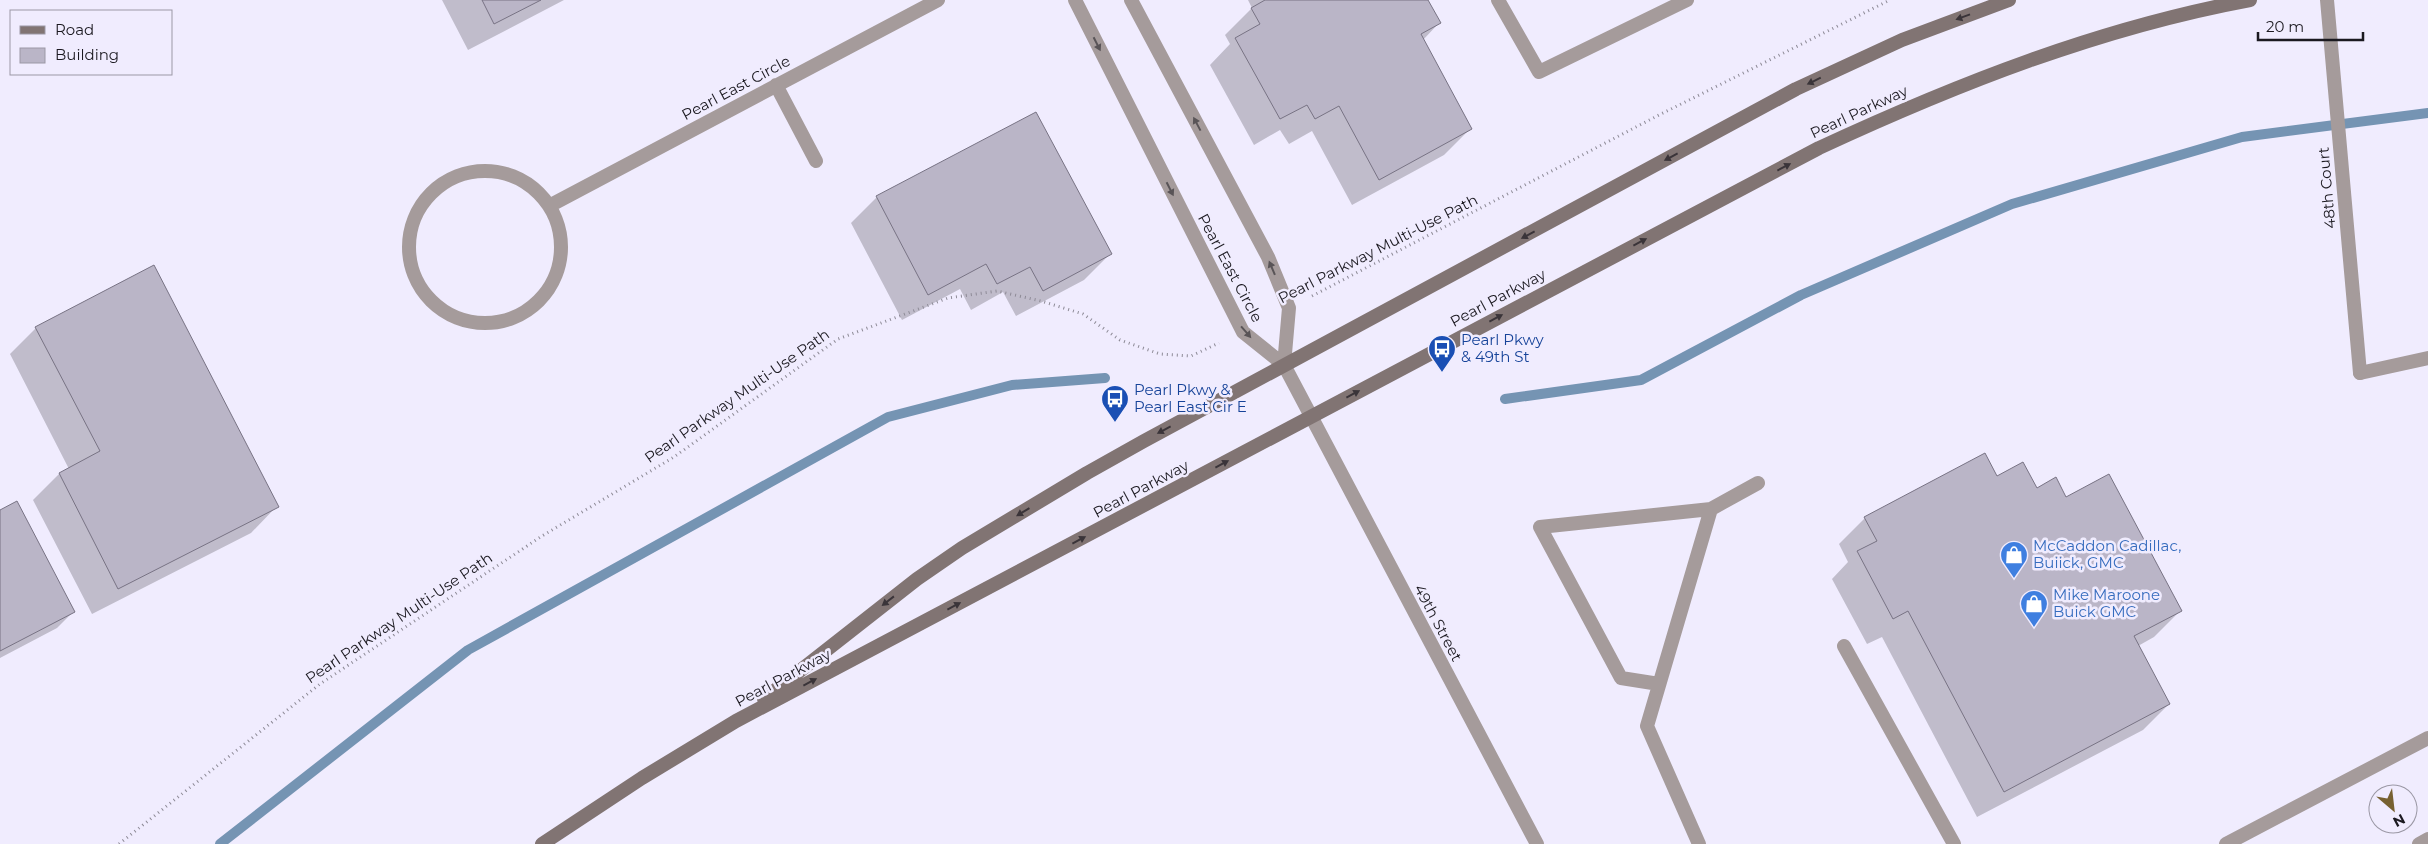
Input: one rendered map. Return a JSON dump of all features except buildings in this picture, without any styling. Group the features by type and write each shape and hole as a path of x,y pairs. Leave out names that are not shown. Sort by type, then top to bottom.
{"main road":[{"name":"Pearl Parkway","path":"736,721 917,579 962,548 1144,440 1796,90 1902,40 2009,0"},
{"name":"Pearl Parkway","path":"542,844 642,778 736,721 1819,148 1899,111 1988,74 2073,45 2150,22 2250,0"}],"street":[{"name":"Pearl East Circle","path":"550,206 776,84 938,0"},
{"name":"Pearl East Circle","path":"1075,0 1243,332 1284,365"},
{"name":"Pearl East Circle","path":"1131,0 1268,257 1289,308 1284,365"},
{"path":"1498,0 1539,72 1687,0"},
{"name":"48th Court","path":"2327,0 2360,373 2428,358"},
{"path":"776,84 816,161"},
{"path":"473,172 496,172 516,178 535,190 550,206 559,229 561,252 555,276 543,297 524,312 502,321 478,323 455,317 436,306 422,290 412,271 409,250 411,228 420,207 434,191 452,178 473,172"},
{"name":"49th Street","path":"1284,365 1537,844"},
{"path":"1659,684 1621,678 1540,527 1711,509 1758,483"},
{"path":"1699,844 1647,726 1711,509"},
{"path":"1844,646 1954,844"},
{"path":"2226,844 2428,738"},
{"path":"2418,844 2428,839"}],"path":[{"name":"Pearl Parkway Multi-Use Path","path":"1289,308 1659,115 1890,0"},
{"name":"Pearl Parkway Multi-Use Path","path":"119,844 320,684 542,536 674,457 838,339 948,298 997,291 1041,301 1083,314 1120,340 1160,354 1191,356 1243,332"}],"waterway":[{"path":"1505,399 1641,380 1801,295 2012,204 2242,137 2428,113"},
{"path":"220,844 468,650 888,417 1012,385 1105,378"}],"place":[{"name":"Pearl Pkwy & 49th St","path":"1442,373"},
{"name":"Pearl Pkwy & Pearl East Cir E","path":"1115,423"},
{"name":"McCaddon Cadillac, Buiick, GMC","path":"2014,579"},
{"name":"Mike Maroone Buick GMC","path":"2034,628"}]}
